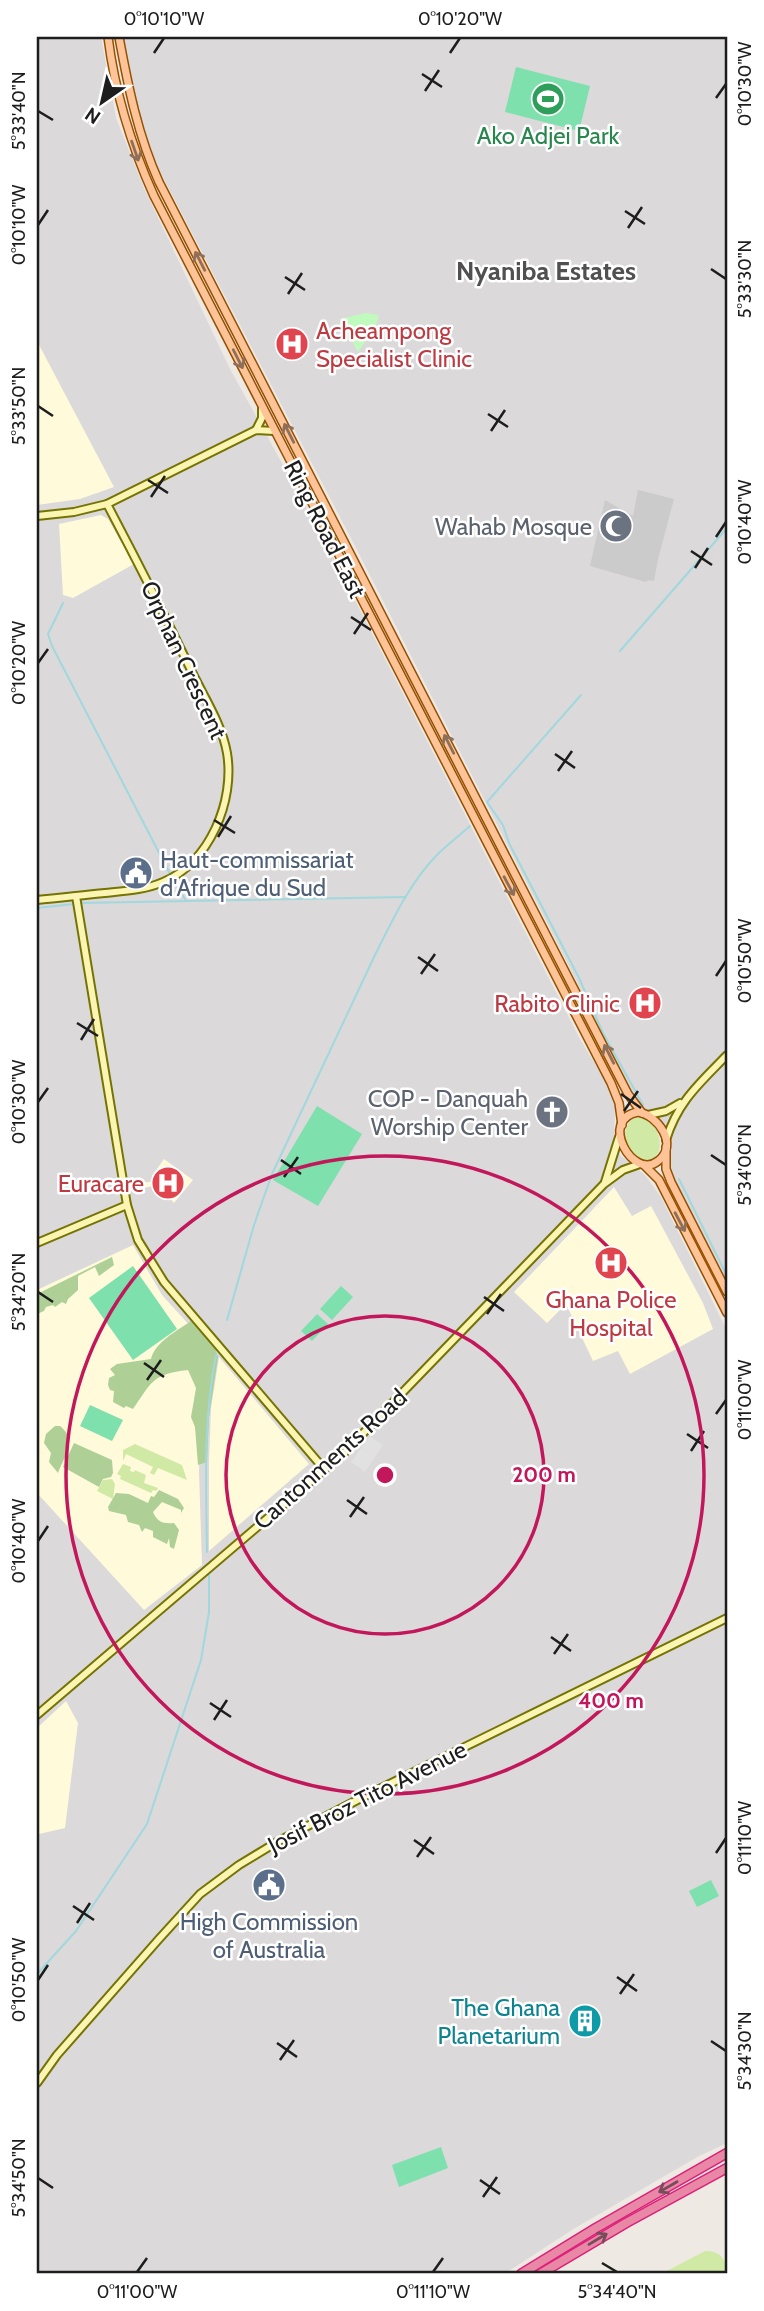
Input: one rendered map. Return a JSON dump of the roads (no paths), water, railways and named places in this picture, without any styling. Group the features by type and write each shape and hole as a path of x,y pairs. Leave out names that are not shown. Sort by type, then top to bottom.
{"highway":[{"path":"521,2274 727,2153"},
{"path":"540,2274 727,2168"}],"main road":[{"name":"Ring Road East","path":"108,37 124,118 145,176 611,1083 619,1103 621,1125"},
{"name":"Ring Road East","path":"119,37 138,124 159,182 628,1094 645,1114"},
{"path":"113,67 124,65"},
{"path":"428,728 438,723"},
{"path":"727,1292 700,1249 659,1180 627,1153 619,1137 621,1125 629,1114 645,1114 658,1123 666,1143 666,1169 671,1182 700,1249 727,1312"},
{"path":"642,1164 657,1162 663,1155 666,1143"}],"street":[{"path":"256,430 262,418 262,407"},
{"path":"37,516 74,512 107,504 256,430 274,431"},
{"name":"Orphan Crescent","path":"37,901 139,889 166,881 197,855 220,819 228,791 227,754 218,724 107,504"},
{"path":"76,898 127,1205 143,1251 172,1292 324,1469"},
{"path":"666,1143 674,1116 685,1100 727,1055"},
{"path":"645,1114 671,1108 685,1100"},
{"name":"Cantonments Road","path":"604,1184 619,1137"},
{"name":"Cantonments Road","path":"37,1715 379,1419 604,1184 623,1170 642,1164"},
{"path":"37,1243 127,1205"},
{"name":"Josif Broz Tito Avenue","path":"37,2083 57,2055 166,1930 214,1882 239,1865 365,1796 727,1618"}],"waterway":[{"path":"620,651 727,528"},
{"path":"63,603 48,634 52,646 170,874"},
{"path":"581,695 487,802 503,825 509,843 579,978 603,1033 643,1105"},
{"path":"227,1320 254,1225 272,1174 375,955 418,877 437,855 470,826"},
{"path":"173,879 186,901"},
{"path":"80,903 406,897"},
{"path":"37,908 74,904"},
{"path":"679,1179 727,1276"},
{"path":"207,1552 207,1428 216,1355"},
{"path":"37,1974 76,1931 147,1824 201,1660 209,1612 209,1574"}],"place":[{"name":"Ako Adjei Park","path":"548,99"},
{"name":"Acheampong Specialist Clinic","path":"292,344"},
{"name":"Wahab Mosque","path":"616,526"},
{"name":"Haut-commissariat d'Afrique du Sud","path":"136,873"},
{"name":"Rabito Clinic","path":"645,1003"},
{"name":"COP - Danquah Worship Center","path":"552,1112"},
{"name":"Euracare","path":"168,1183"},
{"name":"Ghana Police Hospital","path":"611,1263"},
{"name":"High Commission of Australia","path":"269,1885"},
{"name":"The Ghana Planetarium","path":"585,2021"}],"district":[{"name":"Nyaniba Estates","path":"546,271"}]}
